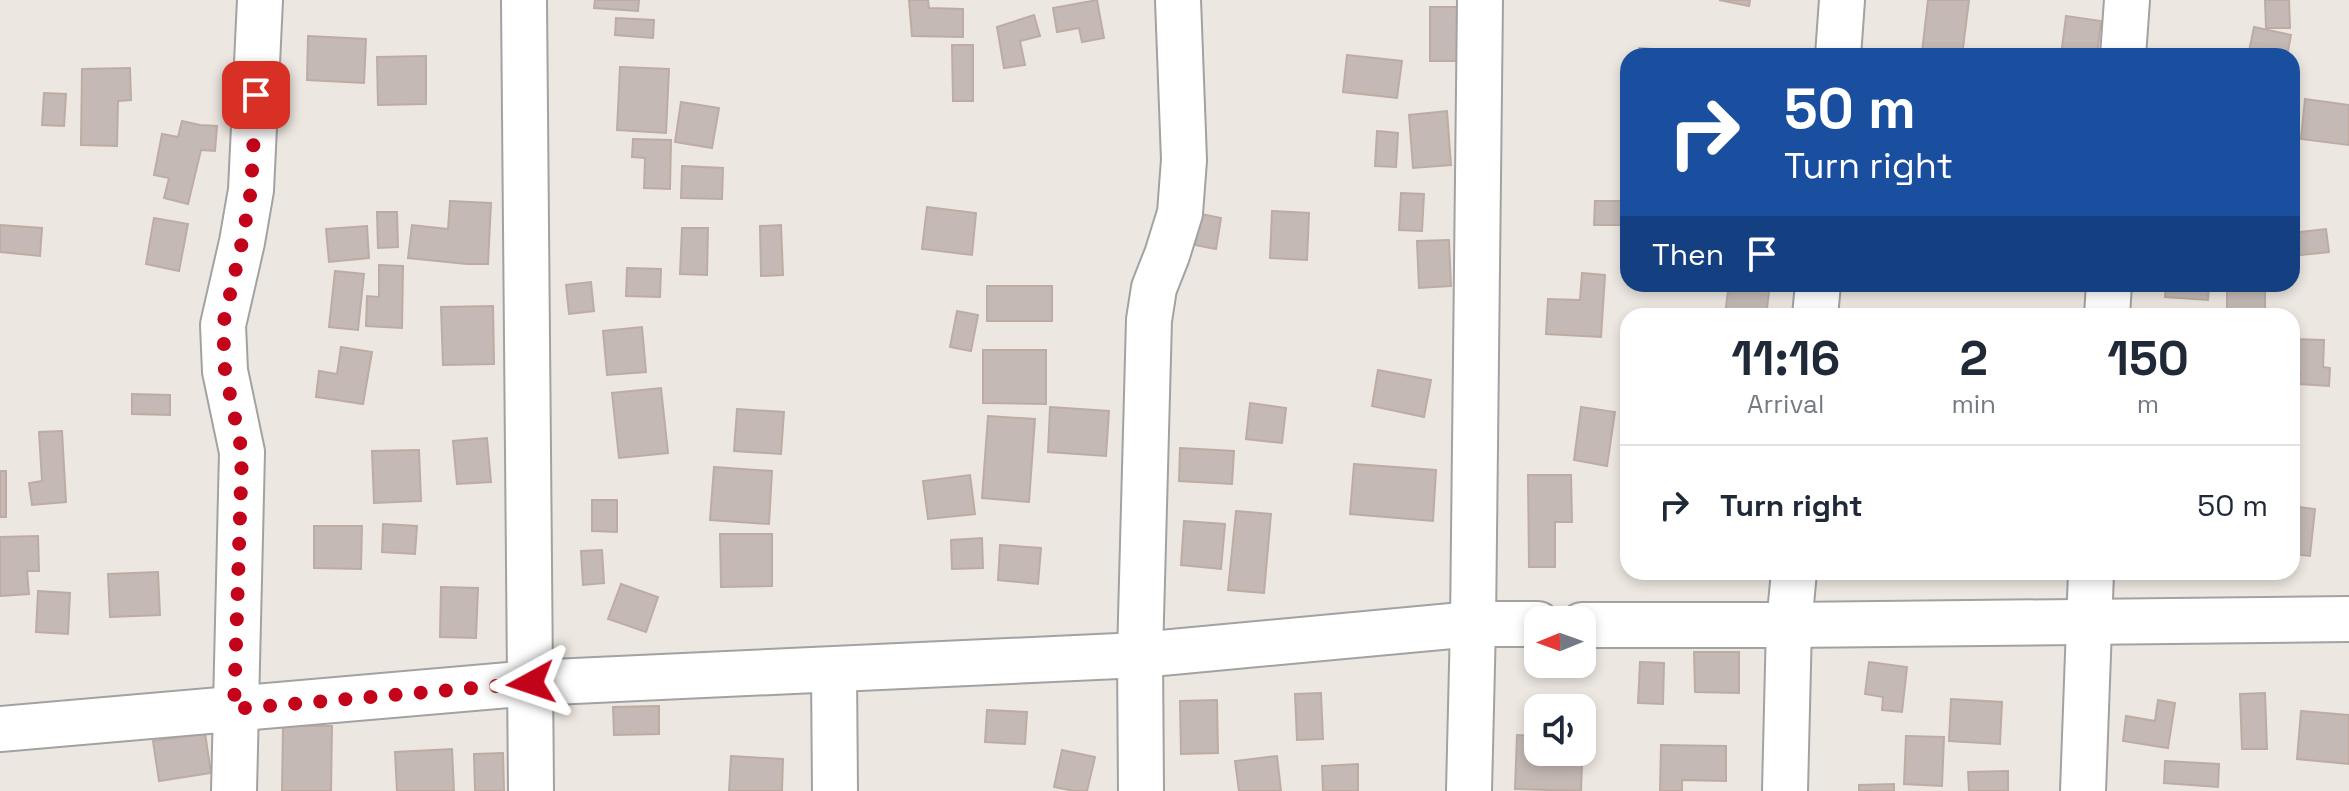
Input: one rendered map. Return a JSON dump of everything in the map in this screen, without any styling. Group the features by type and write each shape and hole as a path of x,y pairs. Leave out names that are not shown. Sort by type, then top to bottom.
{"street":[{"path":"234,791 242,452 225,371 223,325 251,190 260,0"},
{"path":"524,0 531,791"},
{"path":"1141,791 1140,655 1149,320 1154,288 1180,213 1184,160 1178,0"},
{"path":"1469,791 1480,0"},
{"path":"1839,48 1842,0"},
{"path":"2124,48 2127,0"},
{"path":"1785,791 1789,625 1793,580"},
{"path":"2083,791 2091,580"},
{"path":"1596,625 2349,619"},
{"path":"0,729 531,683 1140,655 1473,624 1524,624"},
{"path":"834,671 835,791"}],"building":[{"path":"595,0 639,0 638,11 594,8"},
{"path":"909,0 928,0 929,8 963,9 963,37 912,36"},
{"path":"1097,0 1104,38 1082,42 1079,28 1057,32 1053,8"},
{"path":"1719,0 1750,0 1749,6"},
{"path":"1928,0 1969,0 1963,48 1922,48"},
{"path":"2265,0 2289,0 2290,28 2266,28"},
{"path":"1430,7 1460,7 1460,61 1430,61"},
{"path":"1034,15 1040,36 1020,41 1025,65 1004,68 997,27"},
{"path":"2066,16 2101,21 2098,48 2062,48"},
{"path":"616,18 654,20 653,38 615,35"},
{"path":"2254,27 2291,35 2289,48 2250,48"},
{"path":"308,36 366,39 364,83 307,80"},
{"path":"952,45 973,45 973,101 953,101"},
{"path":"1347,55 1402,61 1397,98 1343,92"},
{"path":"426,56 426,104 378,105 377,57"},
{"path":"620,67 669,69 666,133 617,130"},
{"path":"130,68 131,100 118,101 117,146 81,145 82,69"},
{"path":"44,93 66,94 64,126 42,125"},
{"path":"2305,99 2349,105 2349,145 2301,139"},
{"path":"681,102 719,108 712,148 675,142"},
{"path":"1447,111 1451,165 1413,168 1409,115"},
{"path":"182,121 217,126 215,151 201,150 188,204 164,198 169,178 154,175 162,134 178,137"},
{"path":"1377,131 1398,133 1396,167 1375,166"},
{"path":"633,139 671,140 670,189 644,188 645,158 632,157"},
{"path":"682,166 723,168 722,199 681,198"},
{"path":"1401,193 1424,194 1422,231 1399,230"},
{"path":"450,201 491,203 488,264 408,258 412,225 448,229"},
{"path":"1595,201 1620,201 1620,225 1594,225"},
{"path":"927,207 976,213 972,255 922,249"},
{"path":"1272,211 1309,213 1307,260 1270,258"},
{"path":"377,212 397,212 398,247 378,248"},
{"path":"1201,214 1221,218 1216,249 1195,245"},
{"path":"154,218 188,224 179,271 146,264"},
{"path":"0,225 42,228 40,256 0,252"},
{"path":"781,225 783,275 761,276 760,226"},
{"path":"367,226 369,258 329,262 326,229"},
{"path":"682,228 708,228 707,275 680,274"},
{"path":"2326,229 2329,252 2300,255 2300,232"},
{"path":"1449,240 1451,286 1419,288 1417,241"},
{"path":"379,265 403,266 402,328 366,326 367,296 379,297"},
{"path":"627,268 661,269 660,297 626,296"},
{"path":"335,271 364,274 358,330 329,327"},
{"path":"1582,273 1605,275 1601,337 1546,334 1548,299 1580,300"},
{"path":"591,282 594,311 569,314 566,285"},
{"path":"987,286 1052,286 1052,321 987,321"},
{"path":"1728,292 1769,292 1767,308 1726,308"},
{"path":"2165,292 2208,292 2208,300 2165,297"},
{"path":"2227,292 2265,292 2265,308 2227,308"},
{"path":"493,306 494,364 443,365 441,307"},
{"path":"957,311 978,315 971,351 950,347"},
{"path":"642,327 646,372 607,375 603,331"},
{"path":"2300,339 2324,340 2323,367 2330,368 2329,386 2300,384"},
{"path":"341,347 372,352 363,404 316,397 319,371 337,374"},
{"path":"983,350 1046,350 1046,404 983,403"},
{"path":"1378,370 1431,380 1424,417 1372,406"},
{"path":"661,388 668,453 619,458 612,393"},
{"path":"132,394 170,395 170,415 132,414"},
{"path":"1250,403 1286,408 1282,443 1246,439"},
{"path":"1050,407 1109,411 1106,456 1048,452"},
{"path":"1581,407 1615,412 1607,466 1574,460"},
{"path":"737,409 784,412 781,454 734,451"},
{"path":"988,416 1035,419 1029,502 982,498"},
{"path":"62,431 66,502 32,505 29,483 42,481 39,432"},
{"path":"487,438 491,482 457,484 453,441"},
{"path":"1180,448 1234,451 1232,484 1179,481"},
{"path":"419,450 421,501 374,503 372,451"},
{"path":"1354,464 1436,470 1433,521 1350,514"},
{"path":"714,467 772,471 769,524 710,520"},
{"path":"0,471 6,471 6,517 0,517"},
{"path":"970,475 975,514 928,519 923,481"},
{"path":"1528,475 1571,475 1572,522 1555,522 1555,567 1529,567"},
{"path":"592,500 617,500 617,532 592,531"},
{"path":"2300,507 2315,509 2310,556 2300,555"},
{"path":"1236,511 1271,514 1264,593 1228,590"},
{"path":"1184,521 1225,524 1221,569 1181,565"},
{"path":"383,524 417,526 415,554 382,552"},
{"path":"314,526 362,526 361,569 314,568"},
{"path":"720,534 772,534 772,586 721,587"},
{"path":"38,536 39,571 27,571 29,594 0,596 0,537"},
{"path":"982,538 983,568 952,569 951,540"},
{"path":"1000,545 1041,548 1038,584 998,580"},
{"path":"602,550 604,583 583,585 581,551"},
{"path":"158,572 160,615 110,617 108,574"},
{"path":"621,584 658,597 646,632 608,619"},
{"path":"441,587 478,588 476,638 440,637"},
{"path":"38,591 70,593 68,634 36,632"},
{"path":"1694,652 1739,652 1739,693 1695,692"},
{"path":"1640,662 1664,663 1663,704 1638,703"},
{"path":"1869,662 1907,667 1902,712 1882,710 1883,697 1865,694"},
{"path":"1321,693 1323,739 1297,740 1295,694"},
{"path":"2265,693 2267,749 2242,749 2240,694"},
{"path":"1951,699 2002,702 2000,744 1949,741"},
{"path":"1217,700 1218,753 1181,754 1180,701"},
{"path":"2158,700 2175,703 2168,748 2123,741 2126,716 2155,721"},
{"path":"659,706 659,734 614,735 613,707"},
{"path":"987,710 1027,712 1025,744 985,742"},
{"path":"2301,711 2349,715 2349,764 2297,759"},
{"path":"283,726 332,726 331,791 282,791"},
{"path":"205,733 211,773 159,781 153,741"},
{"path":"1517,735 1524,735 1524,766 1582,766 1581,791 1515,789"},
{"path":"1906,736 1944,737 1942,786 1904,784"},
{"path":"1661,745 1726,746 1726,781 1682,780 1682,791 1660,791"},
{"path":"452,749 454,791 397,791 395,752"},
{"path":"1062,750 1095,757 1087,791 1054,787"},
{"path":"503,753 504,791 475,791 474,754"},
{"path":"731,756 783,759 782,791 729,791"},
{"path":"1277,756 1281,791 1239,791 1235,761"},
{"path":"2165,761 2219,764 2218,787 2164,783"},
{"path":"1358,764 1358,791 1323,791 1322,766"},
{"path":"2008,771 2008,791 1969,791 1968,772"},
{"path":"1894,784 1894,791 1859,791 1859,785"}],"route":[{"path":"256,95 251,190 223,325 225,371 242,452 234,709 531,683"}]}
